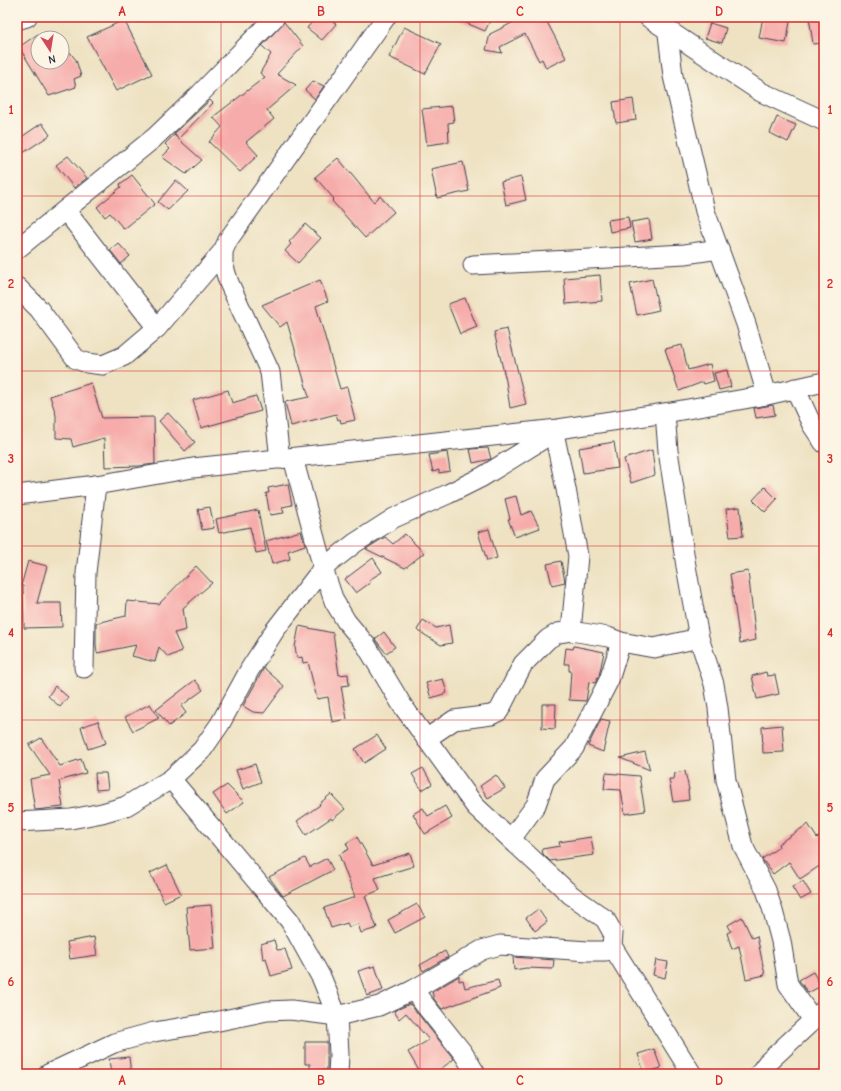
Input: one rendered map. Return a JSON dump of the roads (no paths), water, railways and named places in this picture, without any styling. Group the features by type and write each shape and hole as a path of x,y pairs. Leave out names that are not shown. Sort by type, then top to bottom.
{"street":[{"path":"17,20 27,17"},
{"path":"17,249 154,138 201,93 275,17"},
{"path":"17,286 39,309 76,359 103,366 124,356 157,328 223,251 228,240 386,17"},
{"path":"648,17 667,24 761,92 824,121"},
{"path":"667,24 673,76 705,211 746,324 766,395"},
{"path":"66,210 157,328"},
{"path":"472,265 685,254 719,250"},
{"path":"223,251 223,264 229,283 270,372 286,458 334,601 346,621 366,645 402,705 475,806 571,895 605,919 613,932 612,946 692,1074"},
{"path":"17,495 96,485 193,468 556,431 766,395 824,382"},
{"path":"795,388 812,425 824,443"},
{"path":"665,413 668,451 699,638 714,684 718,708 726,780 743,846 766,890 773,910 781,941 788,984 818,1015 767,1063 759,1074"},
{"path":"17,822 71,819 102,813 126,806 170,779 202,750 220,724 250,669 275,630 323,568 394,518 482,477 556,431"},
{"path":"556,431 578,556 571,631"},
{"path":"84,668 86,574 96,485"},
{"path":"426,739 454,720 491,716 499,711 523,664 548,639 558,633 571,631 608,637 621,642 654,648 699,638"},
{"path":"511,839 536,805 545,779 574,748 609,680 621,642"},
{"path":"170,779 290,921 322,979 337,1016 339,1054 338,1074"},
{"path":"48,1074 114,1042 154,1032 267,1011 291,1010 337,1016 379,1006 414,990 482,950 500,945 588,951 606,951 612,946"},
{"path":"414,990 463,1053 476,1074"}]}
